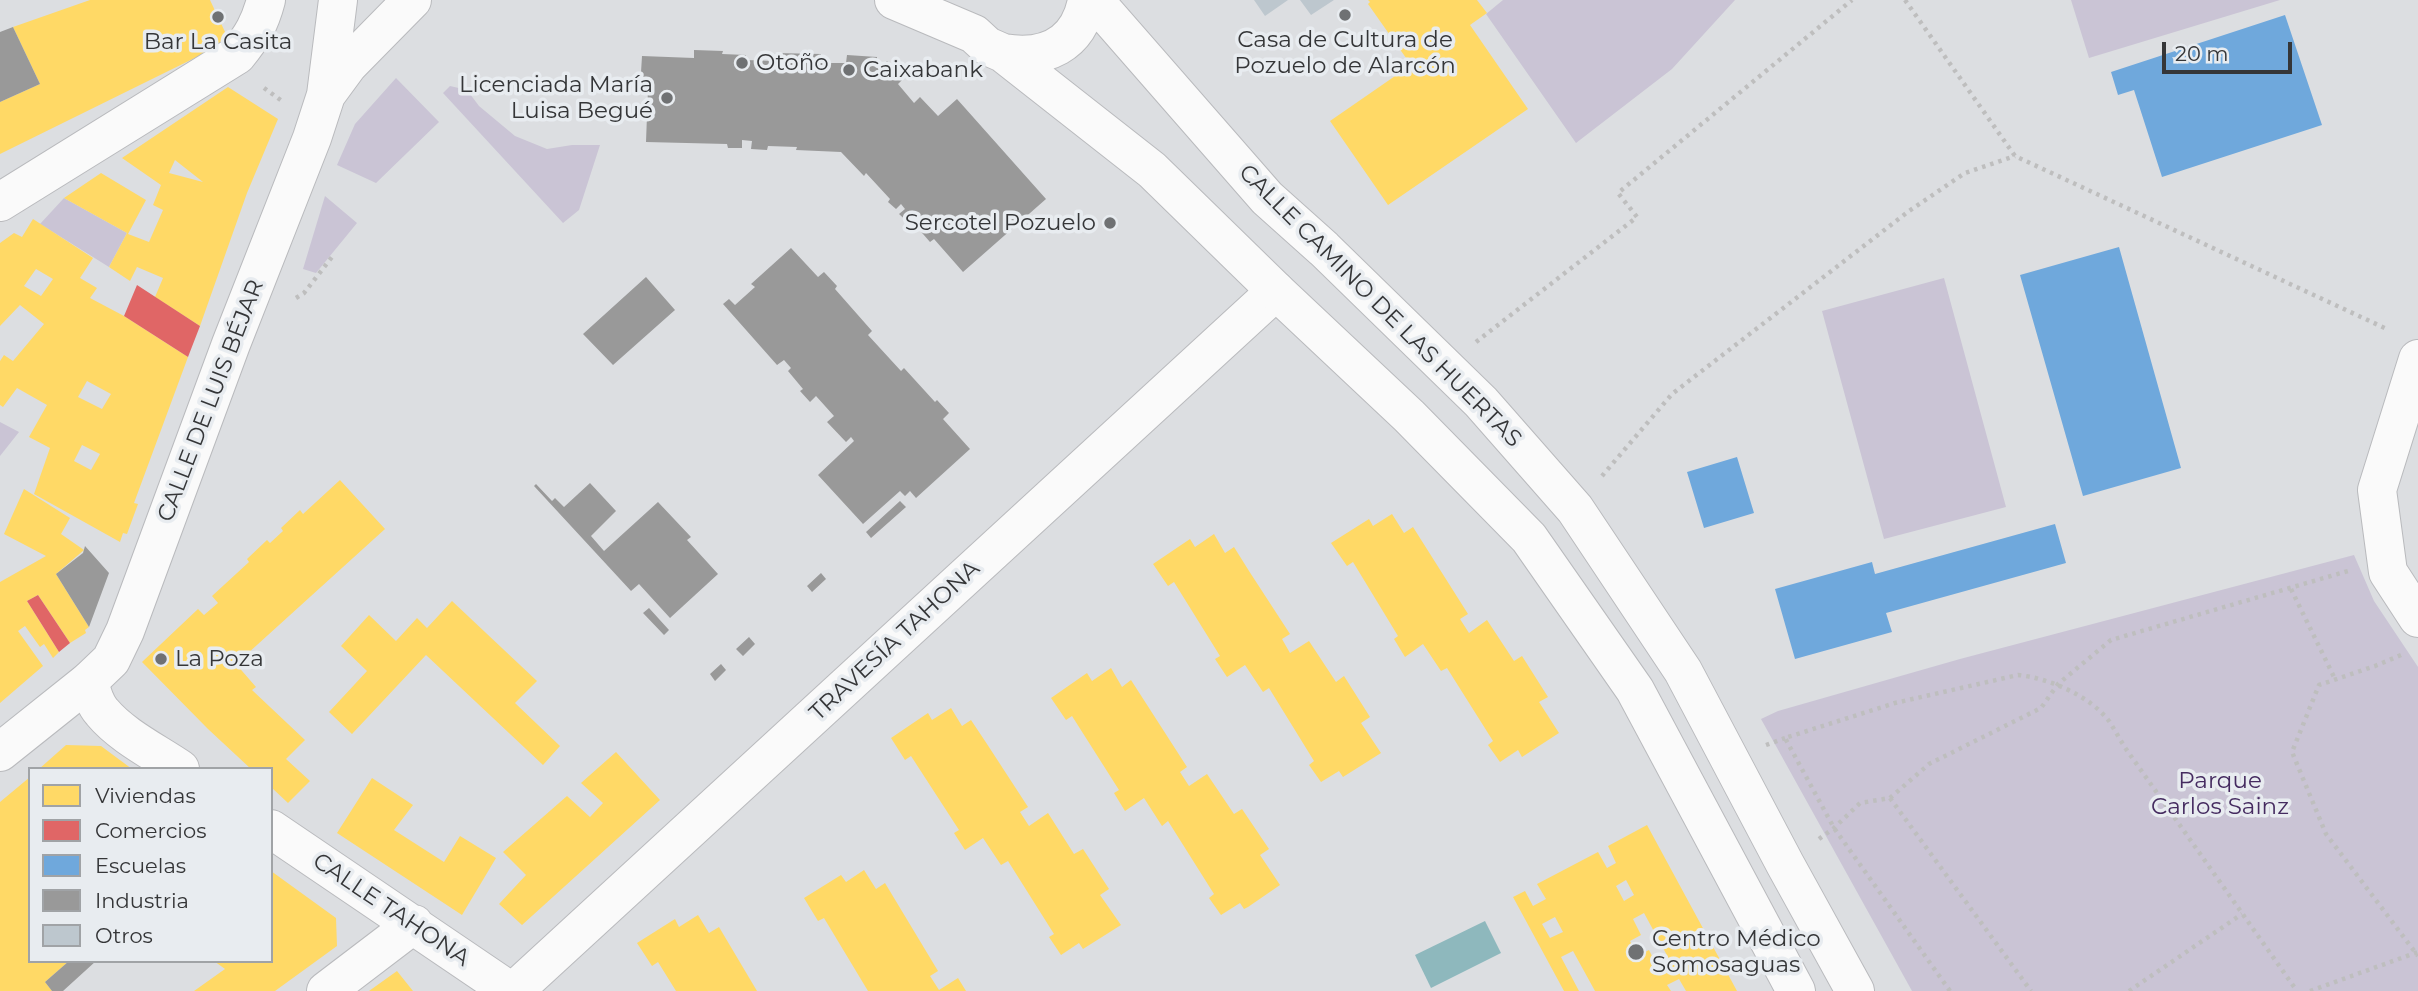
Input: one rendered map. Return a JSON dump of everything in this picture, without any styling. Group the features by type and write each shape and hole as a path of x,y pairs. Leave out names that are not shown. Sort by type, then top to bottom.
{"street":[{"path":"0,202 237,55 252,38 260,23 266,0"},
{"name":"CALLE DE LUIS BÉJAR","path":"0,752 89,681 111,660 125,631 231,344 313,138 326,95 338,0"},
{"path":"326,95 348,65 412,0"},
{"path":"894,0 1023,56 1043,54 1061,45 1075,31 1085,13 1087,0"},
{"path":"959,0 964,17 989,43 1152,170 1409,416 1529,538 1635,690 1796,991"},
{"name":"CALLE CAMINO DE LAS HUERTAS","path":"1094,0 1267,198 1324,248 1481,402 1575,509 1683,671 1855,991"},
{"name":"TRAVESÍA TAHONA","path":"512,991 1276,291"},
{"path":"2405,345 2378,490 2388,572 2413,635"},
{"path":"89,681 93,699 114,724 177,767"},
{"name":"CALLE TAHONA","path":"273,830 512,991"},
{"path":"326,991 414,924"}],"path":[{"path":"1444,366 1637,217 1618,193 1852,0"},
{"path":"1905,0 2015,156 2405,345"},
{"path":"1575,509 1672,394 1909,211 1965,173 2015,156"},
{"path":"1834,828 1860,803 1890,798 1929,764 2041,708 2058,684 2111,640 2386,559"},
{"path":"2291,589 2335,680"},
{"path":"2310,991 2416,954 2326,834 2292,752 2319,685 2375,666 2413,635"},
{"path":"1950,991 1834,828 1785,737 1895,704 2018,675 2058,684 2083,699 2107,719 2297,991"},
{"path":"1890,798 2031,991"},
{"path":"2129,991 2242,914"}],"green space":[{"path":"1503,0 1735,0 1672,69 1576,143 1486,14"},
{"path":"2071,0 2280,0 2089,58"},
{"path":"396,78 439,122 376,183 337,165 355,124"},
{"path":"450,86 467,90 479,106 515,136 547,149 572,145 600,145 579,210 563,223 443,93"},
{"path":"325,196 357,223 316,273 303,269"},
{"path":"64,198 127,233 109,267 40,224"},
{"path":"1944,278 2006,507 1884,539 1822,311"},
{"path":"0,422 19,432 0,456"},
{"name":"Parque Carlos Sainz","path":"2354,555 2374,601 2418,667 2418,991 1912,991 1761,719 1778,711 1960,659"}],"water":[{"path":"1485,921 1501,953 1431,988 1415,955"}],"building: Viviendas":[{"path":"90,0 210,0 226,34 217,47 0,154 0,102 40,84 13,27"},
{"path":"1368,0 1477,0 1487,13 1470,25 1528,109 1388,205 1330,121 1411,65 1368,4"},
{"path":"228,87 278,119 247,193 200,326 155,297 163,278 137,267 130,281 109,267 127,233 64,198 101,173 146,200 128,234 149,242 163,210 153,205 161,185 122,158","holes":["175,160 203,182 169,173"]},
{"path":"33,219 93,258 80,278 97,288 90,298 124,316 188,357 134,503 138,504 127,534 123,533 120,542 34,494 50,448 29,437 47,405 17,388 3,407 0,405 0,361 4,355 13,361 44,324 20,305 0,326 0,243 14,233 22,237","holes":["36,269 53,279 41,296 24,286","87,381 111,394 102,409 78,397","82,445 100,454 91,470 74,461"]},
{"path":"340,480 385,529 236,664 256,687 252,690 305,740 286,759 310,781 288,803 273,789 273,767 249,767 142,662 198,609 204,615 218,603 212,596 249,562 247,559 267,540 270,543 283,531 281,528 300,510 303,514"},
{"path":"24,489 70,518 61,534 84,550 56,574 89,627 85,630 86,633 70,643 38,595 27,601 59,652 53,658 44,644 40,647 25,626 18,631 43,666 0,703 0,582 46,556 4,534"},
{"path":"1392,514 1404,533 1413,527 1468,614 1460,619 1469,633 1487,620 1514,661 1522,656 1548,697 1539,702 1559,733 1522,757 1518,750 1500,762 1488,745 1493,741 1447,668 1441,671 1423,644 1405,657 1394,639 1398,636 1353,562 1347,566 1331,543 1369,519 1373,526"},
{"path":"1214,534 1225,553 1234,547 1290,634 1282,639 1290,653 1309,641 1336,682 1344,676 1370,717 1361,723 1381,753 1343,777 1339,771 1321,782 1309,765 1314,761 1269,688 1263,692 1245,665 1227,677 1215,659 1220,656 1174,582 1168,586 1153,564 1190,539 1195,547"},
{"path":"452,601 537,681 515,703 560,746 543,765 426,655 352,734 329,712 367,671 341,646 369,615 396,641 417,618 427,628"},
{"path":"1111,668 1122,687 1131,680 1187,767 1180,772 1189,786 1207,774 1234,814 1242,809 1269,849 1260,855 1280,885 1248,907 1244,909 1240,903 1221,915 1209,898 1214,894 1168,821 1162,826 1144,798 1125,811 1114,793 1119,790 1072,716 1066,720 1051,698 1087,673 1092,681"},
{"path":"951,708 962,726 971,720 987,744 1028,807 1020,812 1029,826 1048,813 1074,854 1083,849 1109,889 1100,895 1121,925 1083,949 1079,943 1061,955 1049,937 1054,934 1008,861 1001,865 983,838 965,850 954,833 959,830 911,756 905,760 891,738 928,713 932,720"},
{"path":"66,745 101,746 129,767 41,767"},
{"path":"616,752 660,800 522,925 499,904 526,875 503,852 567,796 590,817 603,803 581,783"},
{"path":"372,778 413,805 394,830 444,862 460,836 496,858 462,915 337,833"},
{"path":"28,779 28,963 67,963 45,982 52,991 0,991 0,802"},
{"path":"1647,825 1737,991 1686,991 1679,979 1667,985 1671,991 1595,991 1573,951 1561,957 1579,991 1564,991 1513,897 1525,891 1533,906 1546,899 1537,884 1598,852 1607,868 1616,863 1608,846","holes":["1626,880 1634,895 1624,901 1616,886","1644,913 1669,959 1657,966 1649,950 1637,956 1630,941 1641,935 1633,919","1555,917 1563,932 1550,938 1542,924"]},
{"path":"864,870 876,889 885,883 938,971 930,976 939,990 958,978 966,991 868,991 824,918 818,921 804,898 841,875 846,882"},
{"path":"273,872 336,918 337,946 275,991 194,991 225,969 217,963 273,963"},
{"path":"698,915 709,933 719,927 757,991 676,991 658,962 652,966 637,943 675,919 679,927"},
{"path":"397,971 413,991 369,991"}],"building: Comercios":[{"path":"137,285 200,326 188,357 124,316"},
{"path":"38,595 70,643 59,652 27,601"}],"building: Escuelas":[{"path":"2285,15 2322,125 2162,177 2134,90 2118,95 2111,72"},
{"path":"2119,247 2181,468 2083,496 2020,275"},
{"path":"1737,457 1754,513 1704,528 1687,472"},
{"path":"2055,524 2066,563 1886,613 1892,632 1795,659 1775,589 1872,562 1875,574"}],"building: Industria":[{"path":"13,27 40,84 0,102 0,32"},
{"path":"694,50 746,55 746,60 774,61 775,53 821,54 820,63 846,63 847,55 877,57 877,65 881,67 887,61 903,79 898,84 914,103 920,97 938,116 957,99 1046,199 963,272 934,239 930,242 916,226 914,228 899,214 905,209 901,204 896,209 866,173 864,176 841,152 768,146 767,150 751,149 752,141 742,140 742,148 728,148 727,144 646,142 648,89 640,89 642,56 694,58"},
{"path":"791,248 818,277 824,272 837,286 835,289 872,331 868,335 901,371 904,368 935,402 937,400 949,413 943,419 970,449 916,498 910,491 905,496 900,491 863,524 818,475 854,441 851,437 846,442 827,422 834,416 816,396 810,402 800,391 803,389 788,371 791,368 784,360 777,365 723,304 729,299 735,305 755,287 751,284"},
{"path":"646,277 675,310 613,365 583,334"},
{"path":"590,483 616,511 591,536 604,551 658,502 691,537 687,540 718,574 670,618 639,584 631,591 534,486 536,484 552,501 555,498 564,507"},
{"path":"900,501 906,507 871,538 866,532"},
{"path":"85,546 109,573 89,627 56,574 83,553"},
{"path":"821,573 826,579 812,592 807,586"},
{"path":"649,608 669,630 664,635 643,613"},
{"path":"749,637 755,644 743,656 736,649"},
{"path":"721,664 726,670 715,681 710,674"},
{"path":"67,963 94,963 63,991 52,991 45,982"}],"building: Otros":[{"path":"1254,0 1288,0 1265,16"},
{"path":"1300,0 1334,0 1311,15"}],"place":[{"name":"Casa de Cultura de Pozuelo de Alarcón","path":"1345,15"},
{"name":"Bar La Casita","path":"218,17"},
{"name":"Otoño","path":"742,63"},
{"name":"Caixabank","path":"849,70"},
{"name":"Licenciada María Luisa Begué","path":"667,98"},
{"name":"Sercotel Pozuelo","path":"1110,223"},
{"name":"La Poza","path":"161,659"},
{"name":"Centro Médico Somosaguas","path":"1636,952"}]}
